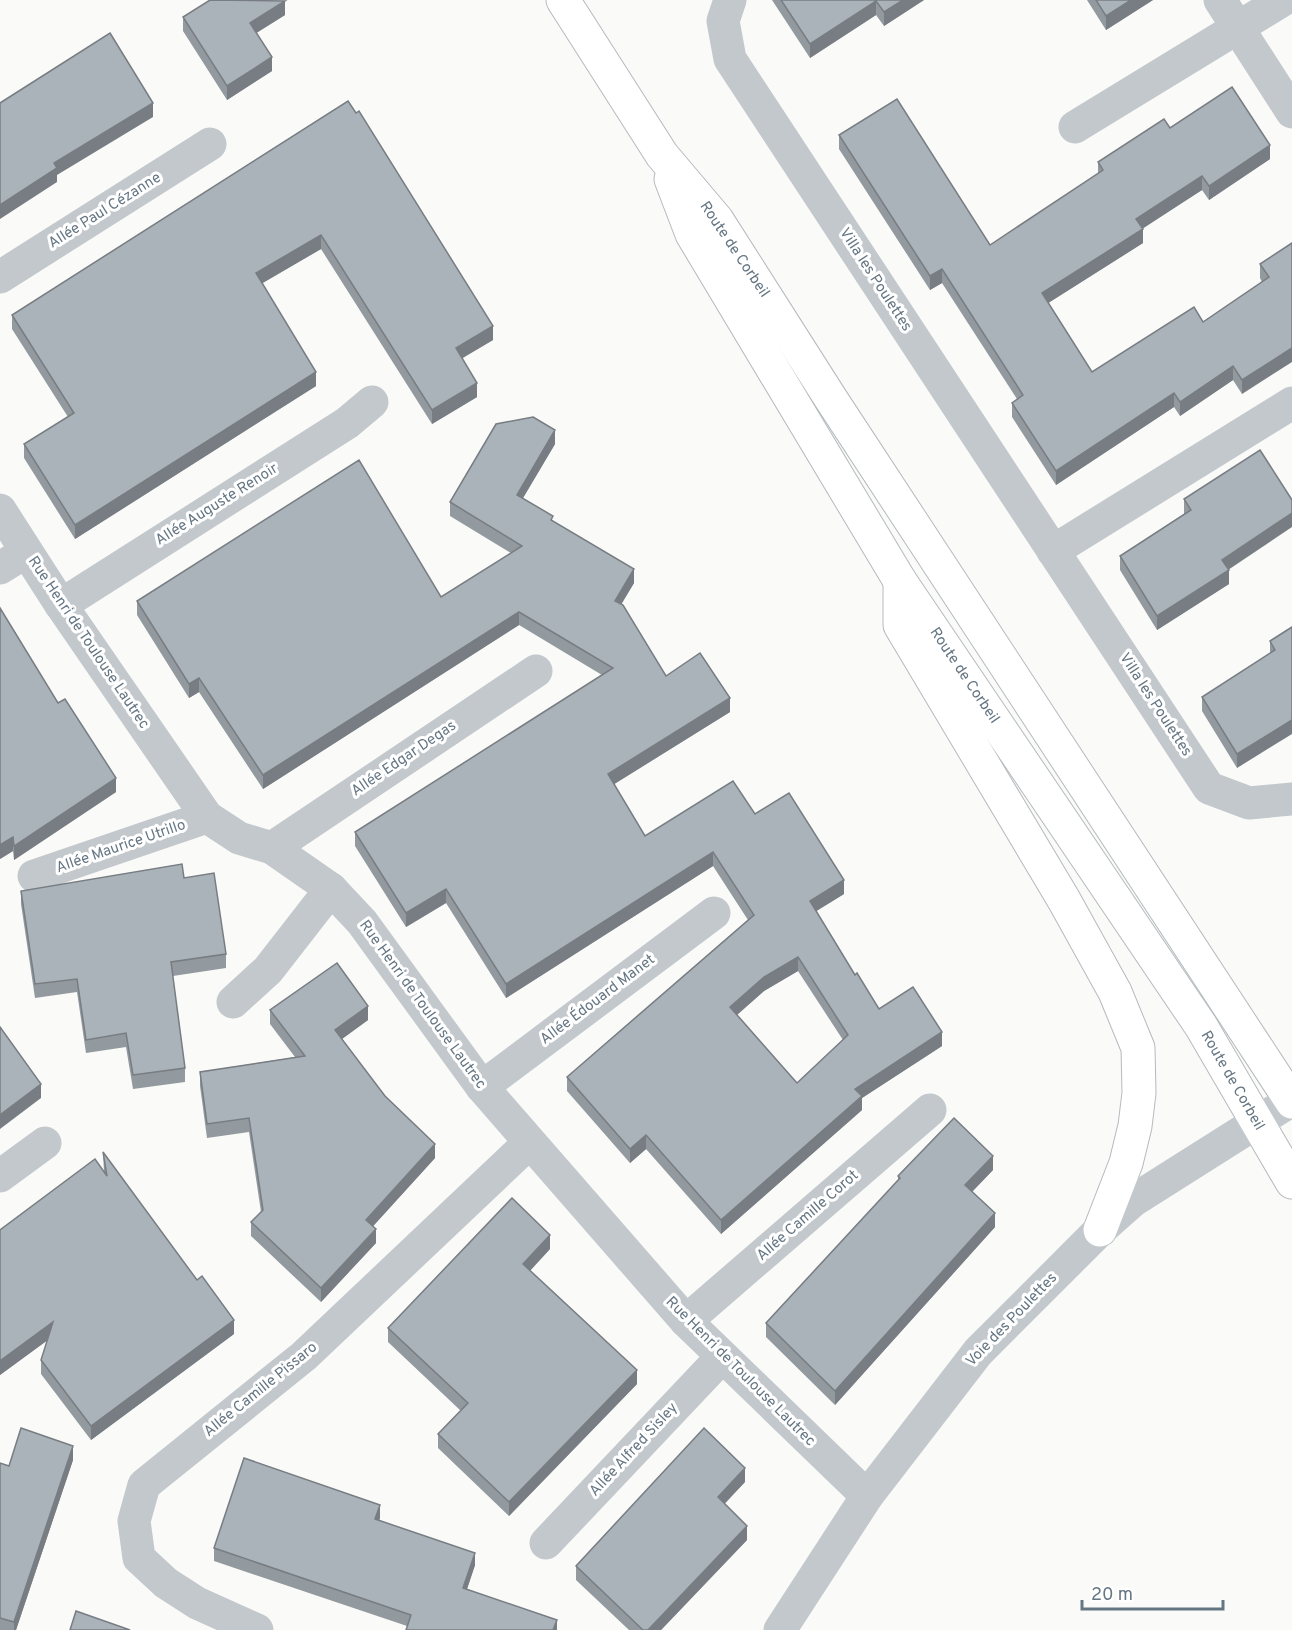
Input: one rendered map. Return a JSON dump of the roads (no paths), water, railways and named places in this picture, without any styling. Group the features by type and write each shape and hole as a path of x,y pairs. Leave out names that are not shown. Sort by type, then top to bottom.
{"main road":[{"name":"Route de Corbeil","path":"563,0 662,155 717,220 838,409 1292,1101"},
{"name":"Route de Corbeil","path":"662,155 692,234 900,581 1201,1026 1292,1182"},
{"path":"900,581 900,625 1064,900 1115,992 1138,1048 1139,1093 1135,1126 1126,1163 1100,1230"}],"street":[{"name":"Villa les Poulettes","path":"730,0 723,21 730,59 1209,788 1249,803 1292,799"},
{"path":"1220,0 1292,112"},
{"path":"1075,127 1283,0"},
{"name":"Allée Paul Cézanne","path":"0,277 210,144"},
{"name":"Allée Auguste Renoir","path":"60,604 347,423 372,402"},
{"path":"1053,551 1292,403"},
{"name":"Rue Henri de Toulouse Lautrec","path":"0,510 13,560 60,604 207,817 239,838 272,848 332,889 362,921 482,1087 529,1143 686,1321 867,1496"},
{"name":"Allée Edgar Degas","path":"272,848 536,671"},
{"name":"Allée Maurice Utrillo","path":"34,876 207,817"},
{"path":"233,1002 268,970 332,889"},
{"name":"Allée Édouard Manet","path":"482,1087 714,913"},
{"name":"Voie des Poulettes","path":"780,1630 867,1496 978,1352 1100,1230 1134,1200 1292,1101"},
{"name":"Allée Camille Corot","path":"686,1321 930,1110"},
{"path":"0,1176 45,1143"},
{"name":"Allée Camille Pissaro","path":"257,1630 197,1603 166,1583 139,1558 134,1521 144,1485 304,1356 529,1143"},
{"name":"Allée Alfred Sisley","path":"546,1543 722,1357"}]}
